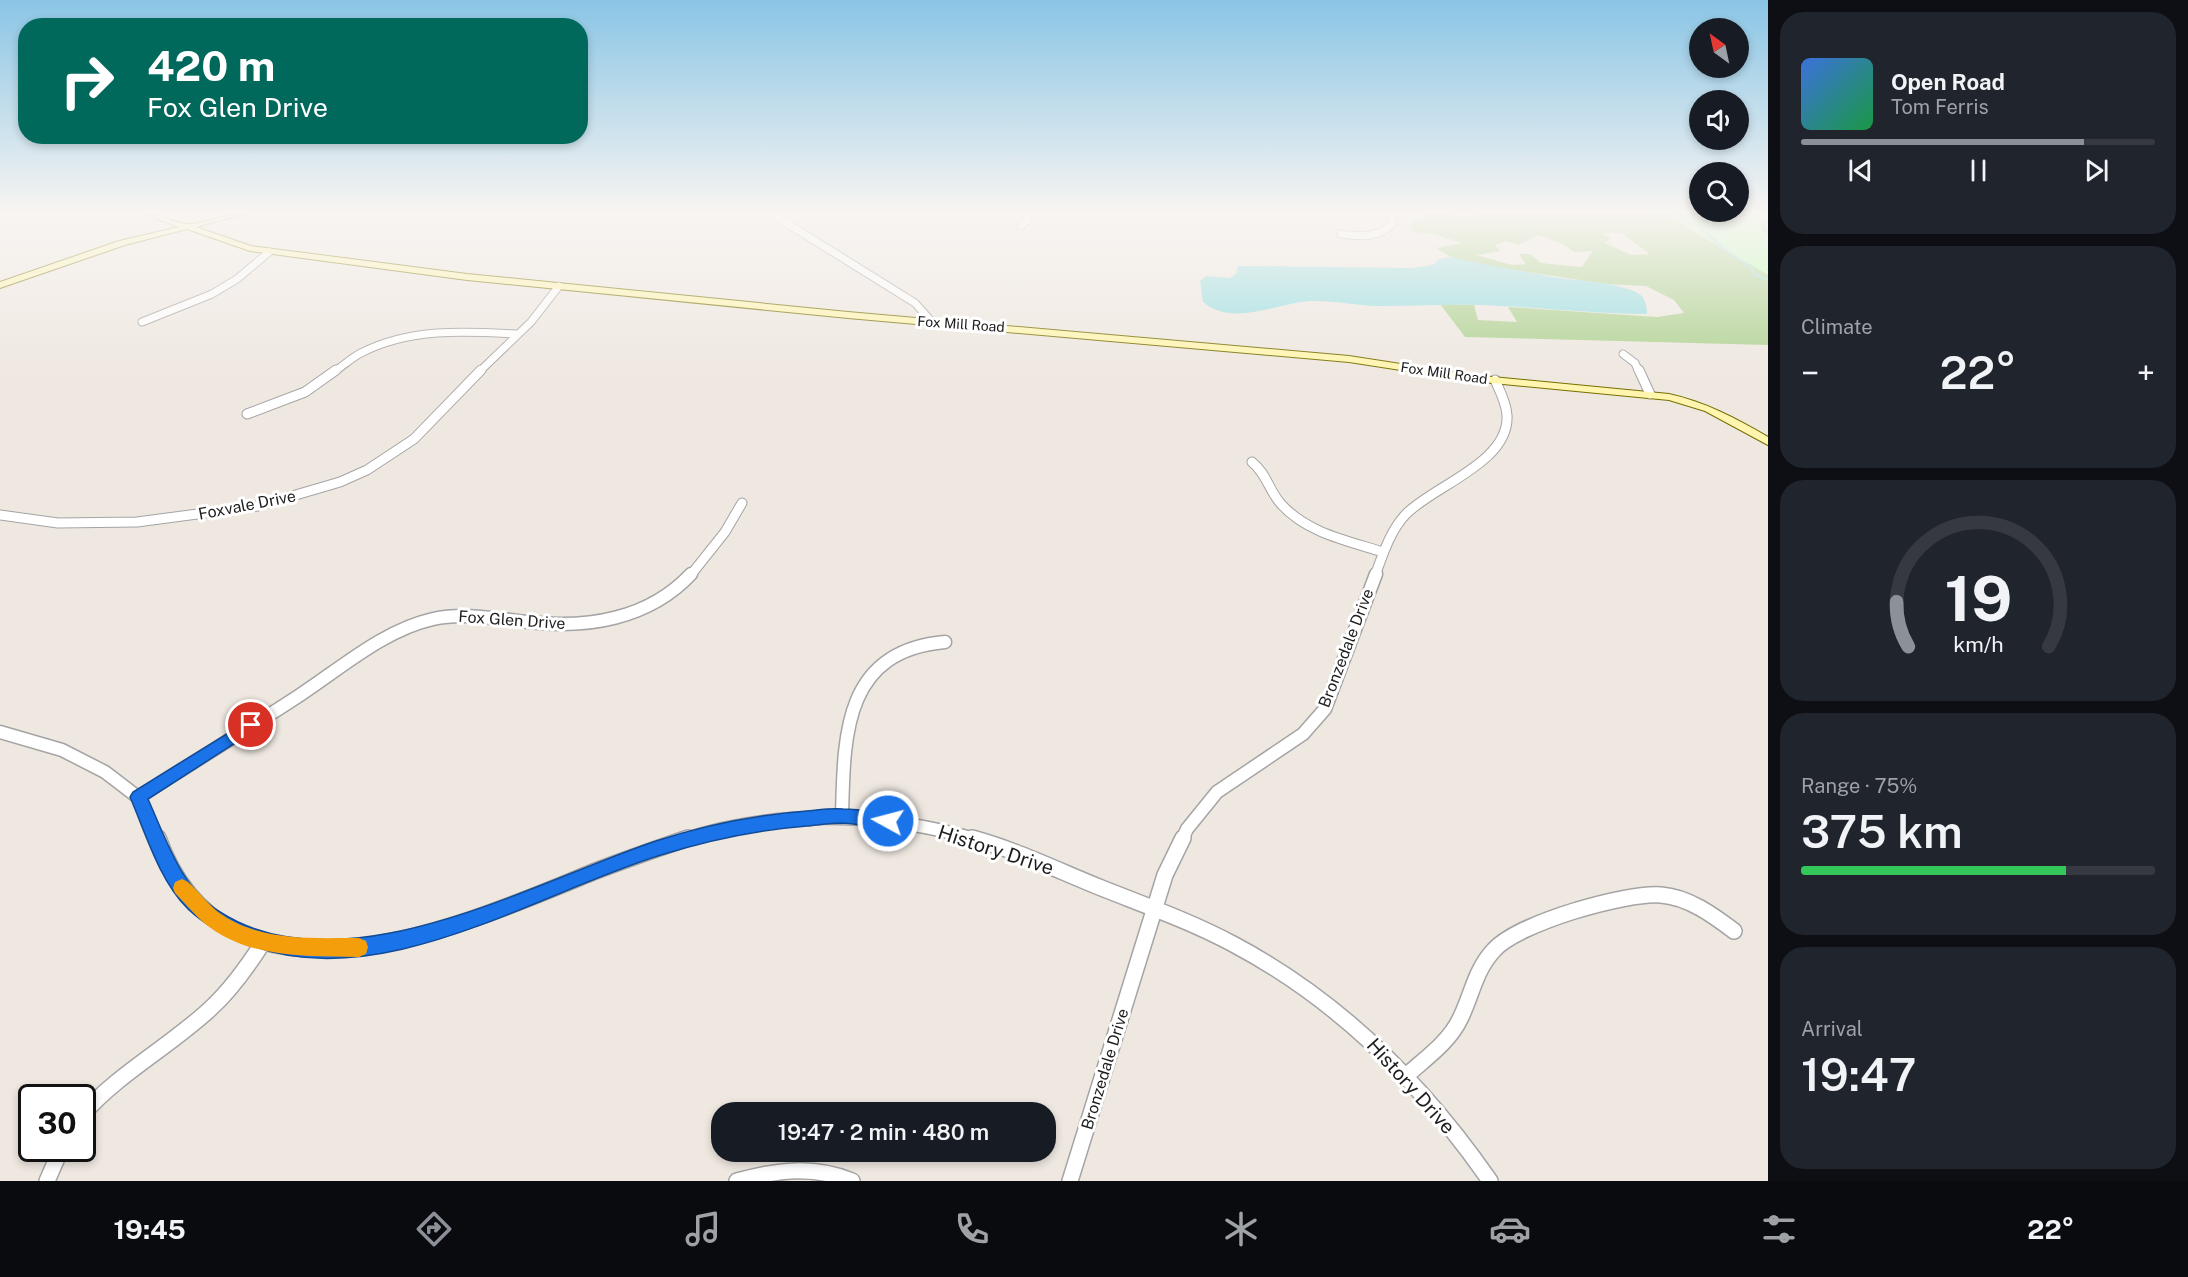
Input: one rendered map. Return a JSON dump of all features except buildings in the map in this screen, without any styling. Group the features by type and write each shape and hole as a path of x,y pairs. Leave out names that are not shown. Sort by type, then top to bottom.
{"main road":[{"path":"0,285 46,269"},
{"name":"Fox Mill Road","path":"415,269 559,286 932,322 1349,359 1495,380 1650,394 1704,405 1768,442"}],"street":[{"path":"142,322 212,294 249,269"},
{"path":"861,269 915,303 932,322"},
{"name":"Foxvale Drive","path":"0,515 58,523 137,522 258,506 340,482 375,465 414,439 516,334 531,322 559,286"},
{"path":"247,414 305,392 361,353 403,338 454,331 516,334"},
{"path":"1623,354 1635,363 1650,394"},
{"name":"Bronzedale Drive","path":"1070,1181 1172,857 1201,809 1217,792 1303,734 1324,709 1391,534 1404,516 1432,492 1480,464 1498,445 1505,431 1507,417 1505,403 1495,380"},
{"path":"1252,462 1269,478 1281,505 1301,521 1320,531 1383,552"},
{"name":"Fox Glen Drive","path":"139,797 395,634 419,623 444,617 463,616 542,624 582,624 622,616 657,601 679,588 700,567 742,503"},
{"path":"842,816 847,727 860,693 881,665 896,653 920,644 945,642"},
{"path":"0,732 53,745 85,760 139,797"},
{"name":"History Drive","path":"139,797 170,868 192,901 212,918 238,932 264,942 292,947 338,949 396,941 442,930 657,848 694,836 769,822 842,816 910,824 975,839 1155,907 1234,944 1279,969 1356,1027 1407,1075 1431,1102 1490,1181"},
{"path":"1407,1075 1452,1034 1480,966 1491,952 1520,931 1605,905 1659,895 1692,904 1734,931"},
{"path":"96,1101 124,1073 209,1010 235,983 264,942"},
{"path":"47,1181 55,1162"},
{"path":"737,1181 802,1168 832,1173 852,1181"}],"green space":[{"path":"1509,269 1768,269 1768,345 1465,337 1440,304 1474,305 1478,320 1517,322 1508,307 1657,317 1684,313 1674,300 1646,286 1606,284"},
{"path":"1758,269 1768,269 1768,275"}],"water":[{"path":"1237,269 1509,269 1625,288 1642,296 1647,314 1473,305 1373,306 1318,301 1254,312 1228,313 1203,302 1200,281 1206,276 1230,278 1236,274"}],"waterway":[{"path":"1752,269 1756,275 1768,280"}],"slow traffic":[{"path":"182,888 192,901 212,918 238,932 264,942 292,947 338,949 359,947"}],"route":[{"path":"251,725 193,760 139,797 177,882 192,901 212,918 238,932 264,942 292,947 338,949 366,947 442,930 657,848 694,836 731,828 806,818 842,816 888,821"}]}
